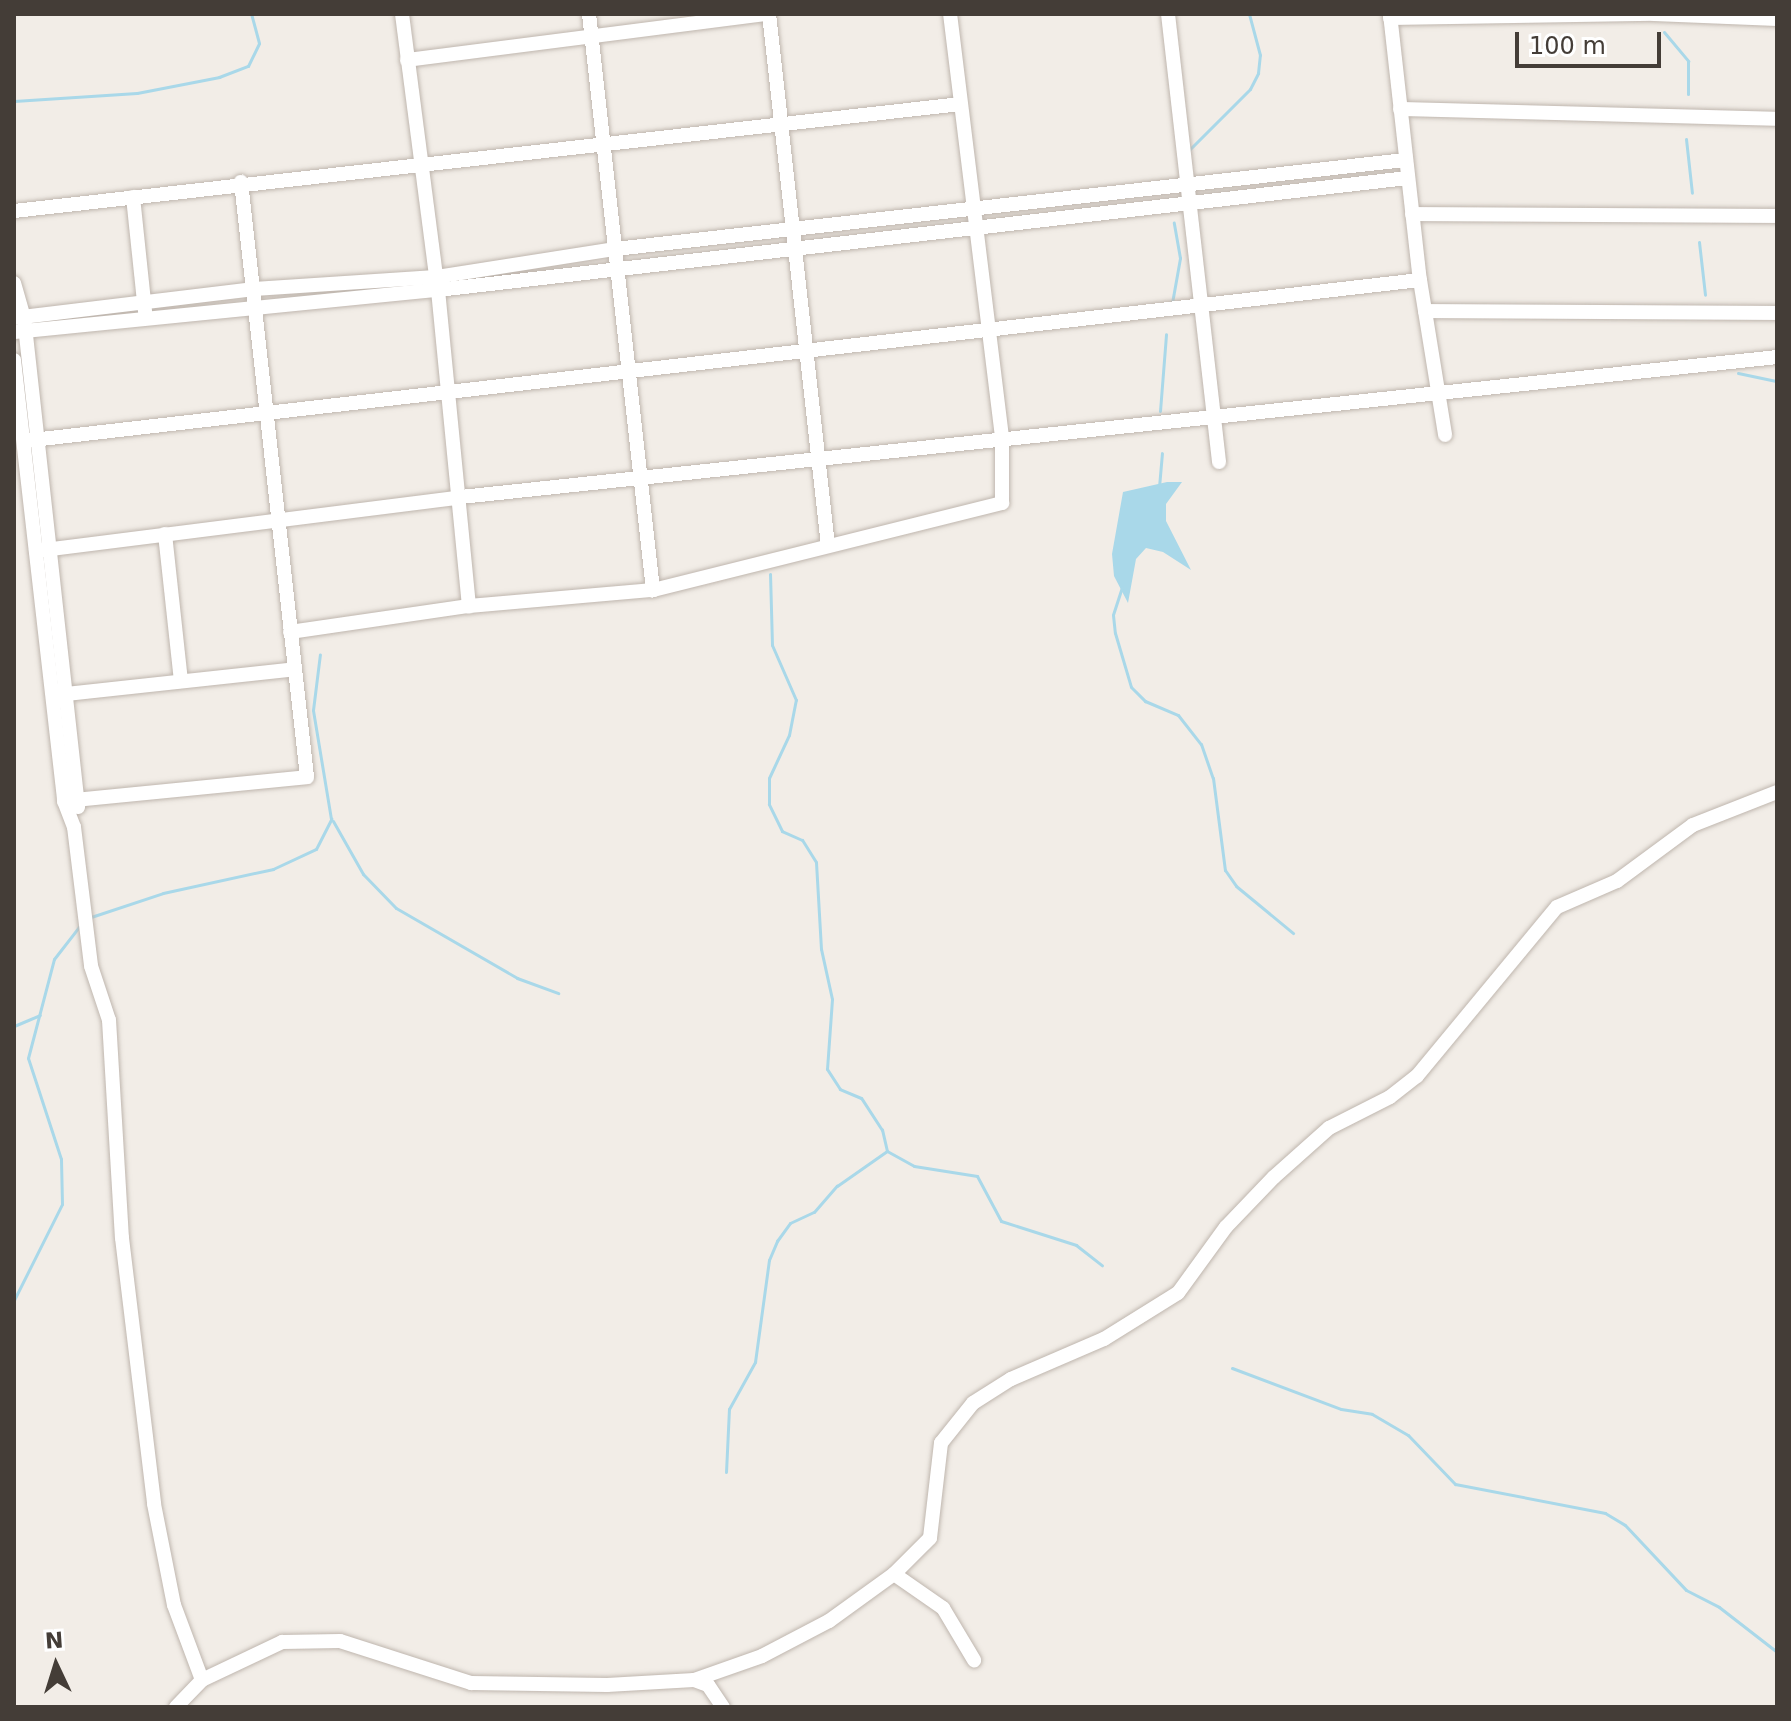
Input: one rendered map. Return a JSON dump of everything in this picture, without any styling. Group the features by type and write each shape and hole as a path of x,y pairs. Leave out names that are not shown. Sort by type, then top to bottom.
{"street":[{"path":"402,14 437,284 461,497 469,606"},
{"path":"589,14 632,372 653,590"},
{"path":"407,60 592,32 767,14 828,546"},
{"path":"290,632 469,606 653,590 1002,503 1002,437 972,226 950,14"},
{"path":"1168,14 1219,462"},
{"path":"1445,435 1420,280 1390,16 1654,14 1777,19"},
{"path":"14,211 241,182 420,168 778,123 960,104"},
{"path":"1400,109 1777,119"},
{"path":"19,324 144,302 254,289 437,284 615,249 1405,160"},
{"path":"19,324 145,318 255,307 437,284 617,267 1407,178"},
{"path":"64,801 307,777 241,182"},
{"path":"133,197 145,318"},
{"path":"1412,214 1777,216"},
{"path":"31,440 1201,308 1420,280"},
{"path":"14,283 59,695 64,801 74,827 91,966 109,1020 119,1209 154,1504 174,1605 202,1680"},
{"path":"1425,311 1777,313"},
{"path":"42,550 461,497 641,481 1002,437 1437,395 1777,357"},
{"path":"14,360 31,440"},
{"path":"165,534 181,681"},
{"path":"59,695 295,669"},
{"path":"59,695 79,799 74,827"},
{"path":"176,1707 202,1680 259,1650 308,1639 367,1649 471,1683 607,1685 694,1680 738,1667 829,1621 894,1574 930,1538 937,1506 938,1456 958,1417 1011,1379 1104,1339 1178,1293 1242,1207 1286,1167 1329,1128 1390,1097 1417,1076 1557,907 1617,881 1693,825 1777,792"},
{"path":"894,1574 943,1608 974,1660"},
{"path":"694,1680 708,1685 723,1707"}],"water":[{"path":"1167,482 1182,482 1166,504 1166,521 1191,570 1163,552 1146,548 1136,559 1128,603 1114,576 1112,554 1123,492"}],"waterway":[{"path":"14,101 137,93 219,77 248,66 259,43 251,14"},
{"path":"1189,150 1250,89 1258,73 1260,55 1249,14"},
{"path":"1664,32 1688,61 1688,94"},
{"path":"1686,139 1692,193"},
{"path":"1172,303 1180,258 1174,223"},
{"path":"1699,242 1705,295"},
{"path":"1160,411 1166,334"},
{"path":"1738,373 1777,381"},
{"path":"1159,487 1162,453"},
{"path":"726,1472 729,1409 755,1362 769,1260 777,1241 790,1223 814,1212 837,1186 887,1151 882,1130 861,1098 840,1089 827,1069 832,999 821,949 816,862 802,840 782,831 769,804 769,778 789,735 796,700 772,645 770,574"},
{"path":"1122,587 1113,615 1115,633 1131,687 1145,701 1178,715 1201,744 1213,778 1225,870 1236,886 1293,933"},
{"path":"88,918 163,893 273,869 316,849 331,819 313,710 320,654"},
{"path":"333,821 363,874 396,908 517,978 558,993"},
{"path":"14,1300 62,1204 61,1159 28,1058 54,959 82,923"},
{"path":"14,1026 40,1015"},
{"path":"887,1151 914,1166 977,1176 1001,1221 1076,1245 1102,1265"},
{"path":"1232,1368 1341,1409 1372,1414 1408,1435 1455,1484 1605,1513 1625,1525 1686,1590 1719,1607 1777,1652"}]}
